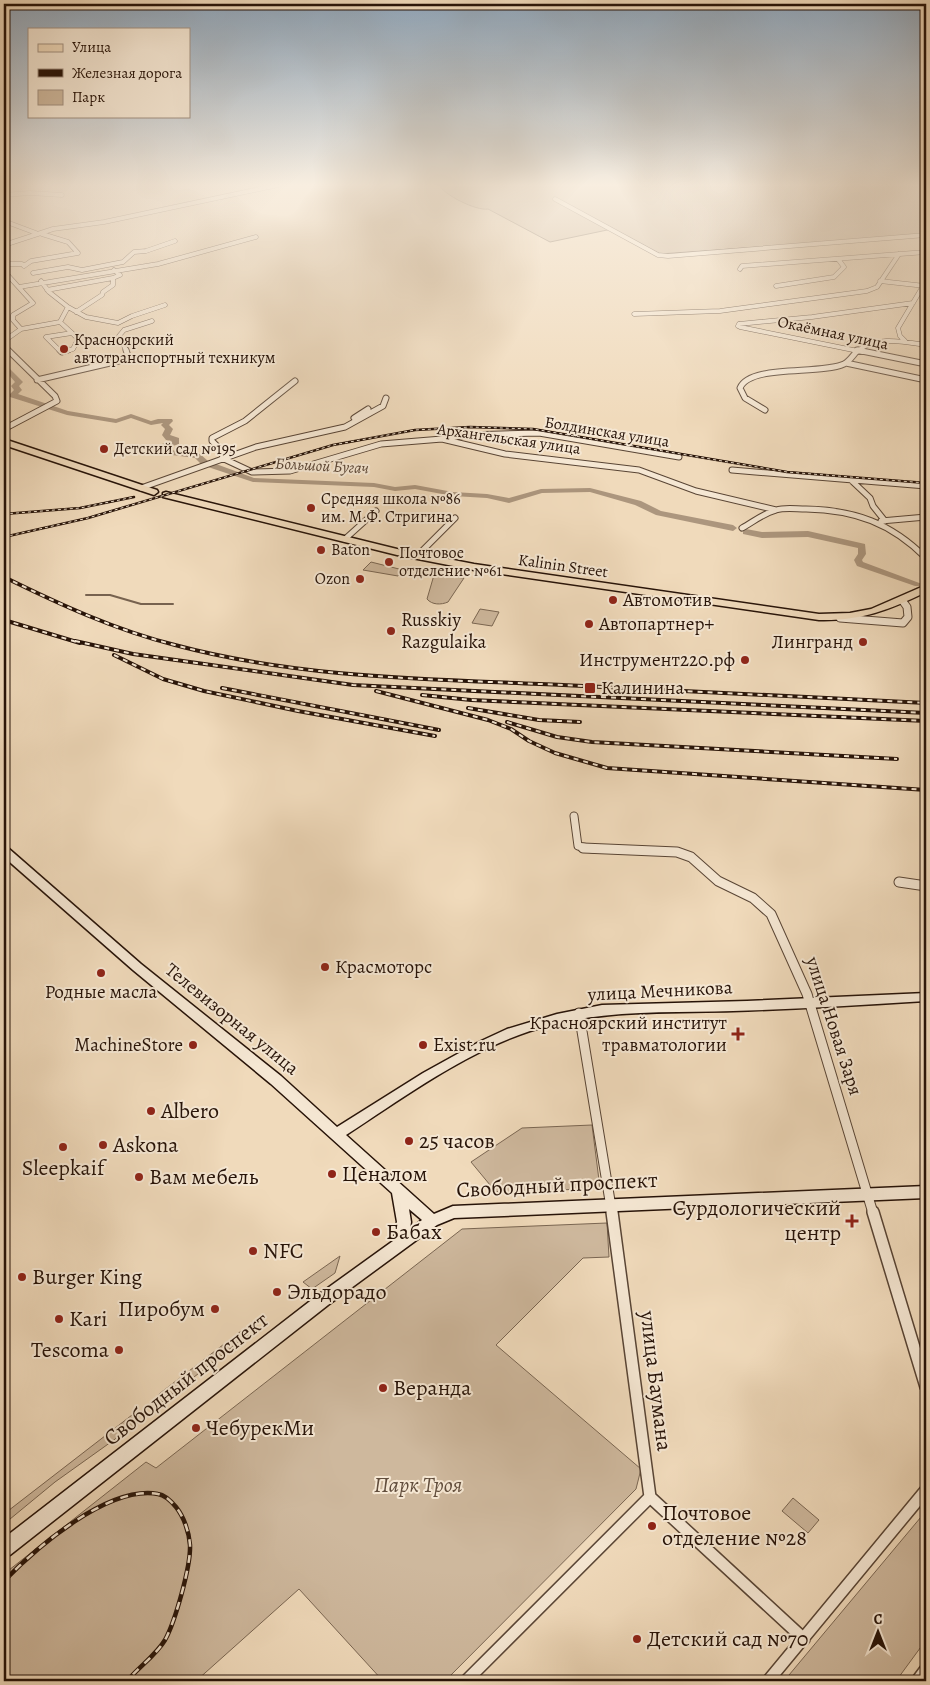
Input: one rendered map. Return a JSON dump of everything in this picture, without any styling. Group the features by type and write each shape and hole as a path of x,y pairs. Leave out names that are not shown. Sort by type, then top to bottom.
{"main road":[{"name":"Kalinin Street","path":"4,442 160,494 474,568 819,617 855,616 876,612 926,588"}],"street":[{"path":"24,266 29,263"},
{"path":"33,273 68,268 82,270 120,263"},
{"path":"19,287 158,263"},
{"path":"740,269 742,266 782,263"},
{"path":"776,286 834,277 844,267 841,263"},
{"path":"634,314 720,311 872,290 892,263"},
{"path":"4,264 22,264 44,283 53,297 62,299 68,307 86,317 118,323 132,316 165,305"},
{"path":"47,290 113,278 120,275 114,270"},
{"path":"4,271 33,303 12,315 13,320 21,329"},
{"path":"76,312 102,295 103,292 113,285 113,278"},
{"path":"880,281 925,286"},
{"path":"905,341 900,336 898,328 925,286 926,281"},
{"name":"Окаёмная улица","path":"913,303 739,324 738,326 926,364"},
{"path":"60,322 68,307"},
{"path":"37,380 123,360 128,356 128,351 120,341 119,336 124,330 152,321"},
{"path":"4,341 21,329 60,322"},
{"path":"60,322 72,333 78,339 73,349 62,352 46,337 72,333"},
{"path":"846,363 858,350 870,344 905,341 926,345"},
{"path":"4,346 55,396 57,401 4,429"},
{"path":"765,410 743,396 740,385 745,380 766,374 796,372 846,363 926,380"},
{"path":"222,458 226,456 222,449 212,441 212,438 245,421 295,381"},
{"path":"141,488 256,447 352,424 384,406 386,398"},
{"path":"352,424 352,419 368,409"},
{"name":"Болдинская улица","path":"442,439 473,435 539,433 679,457"},
{"name":"Архангельская улица","path":"222,458 252,472 290,471 381,444 442,439 506,454 639,470 696,490 776,510 842,511 882,521"},
{"path":"732,470 926,486"},
{"path":"852,481 870,498 882,521 906,537 926,558"},
{"path":"742,528 776,510"},
{"path":"345,539 376,511"},
{"path":"882,521 926,517"},
{"path":"417,556 454,518"},
{"path":"838,617 903,623 908,617 908,607 902,600"},
{"name":"улица Новая Заря","path":"574,816 578,846 585,849 677,852 690,855 716,880 747,894 765,905 771,914 790,952 809,1002 869,1194 926,1387"},
{"name":"Телевизорная улица","path":"4,851 104,940 276,1080 432,1220"},
{"path":"898,882 926,886"},
{"name":"улица Мечникова","path":"336,1134 485,1044 533,1026 579,1013 602,1010 926,996"},
{"name":"улица Баумана","path":"579,1013 631,1338 650,1497"},
{"path":"398,1189 404,1222 400,1244"},
{"name":"Свободный проспект","path":"4,1548 324,1300 432,1220 453,1212 926,1192"},
{"path":"768,1681 926,1490"},
{"path":"466,1681 650,1497 804,1639"},
{"path":"917,1681 926,1669"}],"green space":[{"path":"371,562 403,570 398,576 363,570"},
{"path":"434,575 464,578 448,602 437,604 427,599"},
{"path":"480,609 499,612 492,626 472,623"},
{"path":"592,1125 600,1188 502,1193 495,1191 471,1162 522,1128"},
{"name":"Парк Троя","path":"607,1223 609,1257 583,1258 496,1345 641,1469 636,1489 445,1681 383,1681 299,1589 196,1681 4,1681 4,1574 146,1462 156,1468 462,1229"},
{"path":"340,1256 335,1273 312,1289 303,1282"},
{"path":"245,1328 250,1333 161,1403 157,1399 159,1394"},
{"path":"132,1415 139,1422 55,1482 4,1524 4,1514"},
{"path":"793,1498 819,1520 808,1533 782,1511"},
{"path":"926,1511 926,1640 896,1681 784,1681"}],"waterway":[{"name":"Большой Бугач","path":"4,365 19,382 15,386 18,390 13,395 67,413 116,421 131,416 151,423 169,421 165,425 169,429 166,435 176,440 175,444 158,448 159,451 197,456 205,463 253,480 374,485 395,489 415,487 453,494 487,496 509,501 541,491 590,490 638,503 659,513 733,528"},
{"path":"746,532 762,535 808,534 862,546 862,554 858,560 860,564 918,584"},
{"path":"86,595 110,595 141,604 173,604"}],"railway":[{"path":"4,537 88,518 333,445 415,430 470,427 533,429 787,472 926,483"},
{"path":"4,514 80,508 134,497"},
{"path":"4,577 66,606 131,632 175,645 271,665 368,676 417,679 926,703"},
{"path":"4,620 80,643"},
{"path":"75,641 133,654 353,685 926,713"},
{"path":"114,655 163,679 204,691 298,711 435,736"},
{"path":"222,688 439,730"},
{"path":"376,691 488,720 511,729 529,741 555,753 607,768 926,790"},
{"path":"422,695 471,700 926,721"},
{"path":"468,708 539,720 580,722"},
{"path":"507,722 557,737 592,742 897,759"},
{"path":"4,1581 54,1537 96,1509 117,1499 138,1494 158,1494 168,1499 181,1515 189,1535 190,1554 182,1594 165,1640 157,1651 129,1679 123,1681"}],"place":[{"name":"Красноярский автотранспортный техникум","path":"64,349"},
{"name":"Детский сад №195","path":"104,449"},
{"name":"Средняя школа №86 им. М.Ф. Стригина","path":"311,508"},
{"name":"Baton","path":"321,550"},
{"name":"Почтовое отделение №61","path":"389,562"},
{"name":"Ozon","path":"360,579"},
{"name":"Автомотив","path":"613,600"},
{"name":"Автопартнер+","path":"589,624"},
{"name":"Russkiy Razgulaika","path":"391,631"},
{"name":"Лингранд","path":"863,642"},
{"name":"Инструмент220.рф","path":"745,660"},
{"name":"Калинина","path":"590,688"},
{"name":"Красмоторс","path":"325,967"},
{"name":"Родные масла","path":"101,973"},
{"name":"Красноярский институт травматологии","path":"738,1034"},
{"name":"MachineStore","path":"193,1045"},
{"name":"Exist.ru","path":"423,1045"},
{"name":"Albero","path":"151,1111"},
{"name":"25 часов","path":"409,1141"},
{"name":"Askona","path":"103,1145"},
{"name":"Sleepkaif","path":"63,1147"},
{"name":"Ценалом","path":"332,1174"},
{"name":"Вам мебель","path":"139,1177"},
{"name":"Сурдологический центр","path":"852,1221"},
{"name":"Бабах","path":"376,1232"},
{"name":"NFC","path":"253,1251"},
{"name":"Burger King","path":"22,1277"},
{"name":"Эльдорадо","path":"277,1292"},
{"name":"Пиробум","path":"215,1309"},
{"name":"Kari","path":"59,1319"},
{"name":"Tescoma","path":"119,1350"},
{"name":"Веранда","path":"383,1388"},
{"name":"ЧебурекМи","path":"196,1428"},
{"name":"Почтовое отделение №28","path":"652,1526"},
{"name":"Детский сад №70","path":"637,1639"}]}
